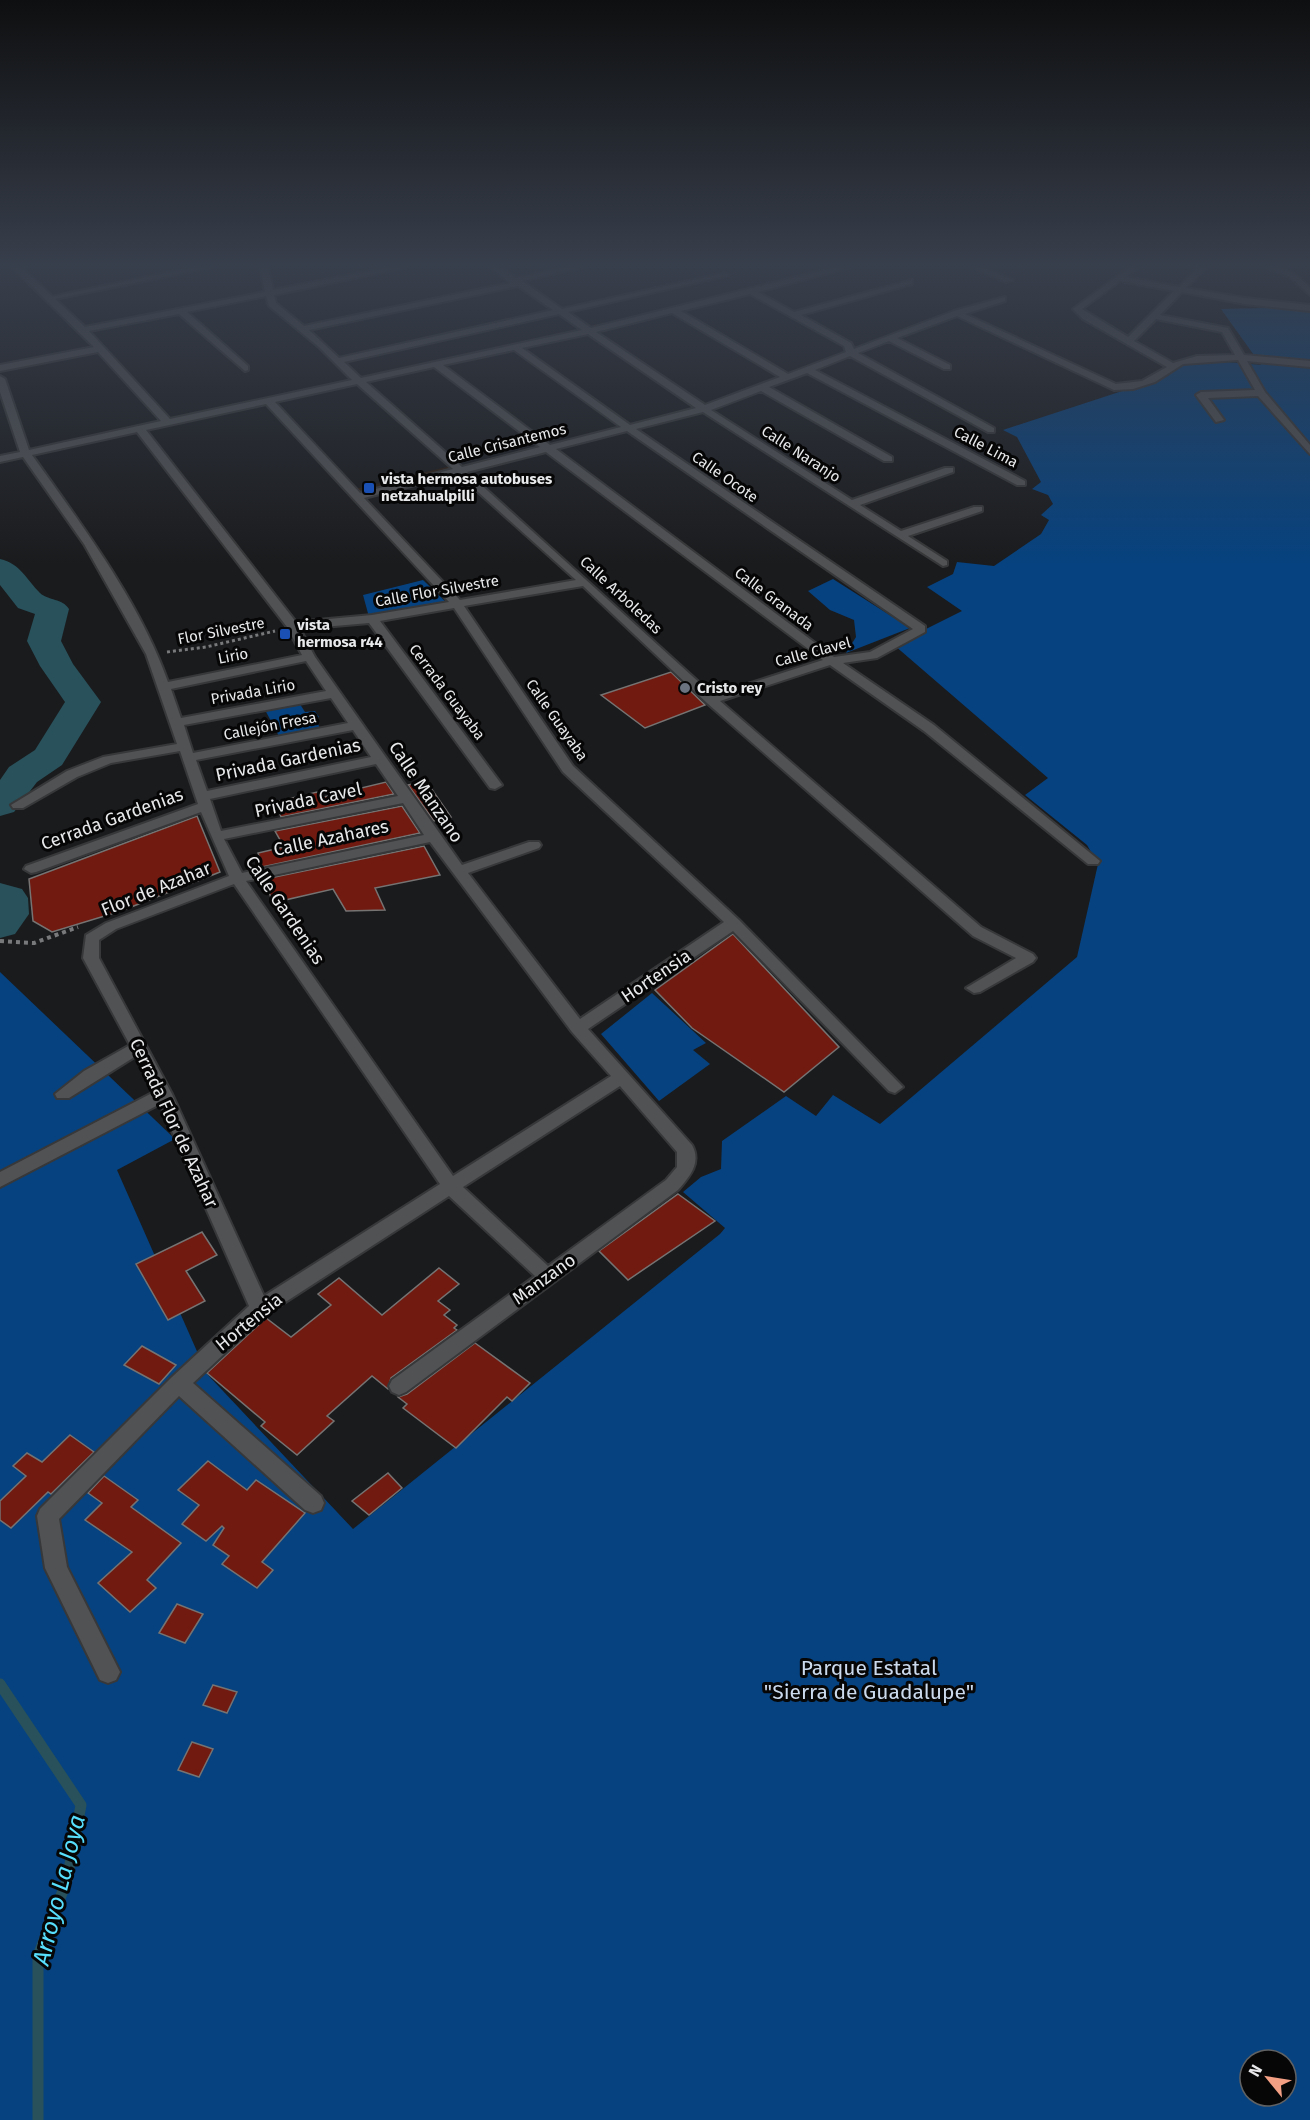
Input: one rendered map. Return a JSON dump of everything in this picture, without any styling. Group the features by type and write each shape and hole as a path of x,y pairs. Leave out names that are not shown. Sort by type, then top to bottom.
{"street":[{"path":"116,366 168,423"},
{"name":"Calle Arboledas","path":"342,366 585,582 711,700 977,932 1028,958 974,988"},
{"path":"0,459 426,366"},
{"name":"Calle Granada","path":"438,366 832,661 928,728 1093,861"},
{"name":"Calle Ocote","path":"542,366 921,629"},
{"name":"Calle Naranjo","path":"641,366 943,563"},
{"path":"768,366 789,378"},
{"name":"Calle Crisantemos","path":"359,496 704,409 819,366"},
{"path":"875,366 991,430"},
{"path":"943,366 947,368"},
{"path":"1066,366 1108,386 1122,388 1165,375 1172,366"},
{"path":"1246,366 1261,393 1310,451"},
{"name":"Calle Lima","path":"809,370 1021,483"},
{"name":"Calle Gardenias","path":"0,379 11,426 26,454 89,544 152,654 216,836 237,878 452,1188 547,1276"},
{"path":"763,388 888,459"},
{"path":"1219,420 1201,395 1261,393"},
{"name":"Calle Guayaba","path":"268,400 457,604 568,769 734,923 895,1086"},
{"name":"Calle Manzano","path":"140,429 293,626 309,657 336,693 433,837 578,1028 623,1076 686,1150 686,1169"},
{"path":"851,504 949,470"},
{"path":"899,535 978,509"},
{"name":"Calle Flor Silvestre","path":"293,626 372,619 585,582"},
{"name":"Cerrada Guayaba","path":"372,619 495,786"},
{"name":"Calle Clavel","path":"711,700 832,661 873,655 921,629"},
{"name":"Lirio","path":"164,687 309,657"},
{"name":"Privada Lirio","path":"176,723 336,693"},
{"name":"Callejón Fresa","path":"187,752 358,725"},
{"path":"18,806 72,774 108,759 187,752"},
{"name":"Privada Gardenias","path":"204,801 381,759"},
{"name":"Privada Cavel","path":"216,836 310,820 362,806 408,798"},
{"name":"Cerrada Gardenias","path":"31,869 204,801"},
{"name":"Calle Azahares","path":"237,878 433,837"},
{"path":"459,871 534,845"},
{"name":"Flor de Azahar","path":"90,931 111,926 237,878"},
{"name":"Hortensia","path":"578,1028 734,923"},
{"name":"Cerrada Flor de Azahar","path":"90,931 91,958 164,1094 260,1308"},
{"path":"63,1094 90,1075 139,1047"},
{"name":"Hortensia","path":"108,1672 56,1568 48,1516 179,1383 260,1308 452,1188 623,1076"},
{"path":"0,1180 164,1094"},
{"name":"Manzano","path":"399,1386 672,1185 686,1169"},
{"path":"179,1383 313,1503"}],"path":[{"name":"Flor Silvestre","path":"152,654 206,647 293,626"},
{"path":"0,940 34,943 90,931"}],"shaded area":[{"path":"451,466 457,470 361,494 355,489"}],"green space":[{"name":"Parque Estatal \"Sierra de Guadalupe\"","path":"1177,366 1310,366 1310,2120 0,2120 0,972 175,1139 117,1170 207,1374 353,1529 720,1234 725,1228 683,1192 701,1177 721,1169 722,1141 786,1096 816,1116 833,1095 880,1124 1077,957 1098,864 1087,845 1025,795 1048,778 894,645 962,611 927,587 953,574 957,562 994,566 1041,534 1049,520 1041,515 1053,504 1048,495 1032,489 1041,482 1017,437 1003,430 1168,376"},
{"path":"833,579 910,628 846,653 856,637 854,620 830,610 808,591"},
{"path":"423,580 447,603 369,617 363,595"},
{"path":"298,701 305,712 315,711 319,717 311,721 313,726 318,724 320,728 281,740 264,708"},
{"path":"652,993 706,1043 693,1050 710,1064 659,1101 601,1034"}],"building":[{"name":"Cristo rey","path":"671,672 705,705 645,728 601,695"},
{"path":"426,781 451,817 434,821 408,785"},
{"path":"386,782 394,794 281,817 275,802 317,792 320,798"},
{"path":"402,806 420,833 262,867 258,853 284,847 275,831"},
{"path":"197,816 220,872 121,911 52,932 33,921 29,879"},
{"path":"424,846 440,875 375,888 385,910 346,911 333,889 285,900 284,896 271,898 265,879"},
{"path":"733,934 839,1047 784,1092 692,1028 655,990"},
{"path":"678,1194 715,1221 628,1280 599,1251"},
{"path":"202,1232 217,1255 186,1271 205,1301 168,1320 136,1264"},
{"path":"439,1268 459,1284 438,1301 450,1310 444,1315 457,1325 454,1328 457,1330 391,1378 388,1389 372,1376 327,1416 334,1421 297,1455 261,1426 265,1422 207,1373 266,1318 291,1337 331,1305 318,1294 339,1278 382,1315"},
{"path":"475,1343 530,1383 512,1401 507,1397 456,1448 403,1408 407,1404 398,1397 407,1394"},
{"path":"142,1346 176,1365 159,1384 124,1365"},
{"path":"70,1435 94,1452 51,1494 48,1492 11,1528 0,1520 0,1501 26,1476 13,1466 27,1453 42,1462"},
{"path":"208,1461 247,1490 256,1480 305,1513 262,1562 273,1570 257,1588 222,1564 229,1556 213,1545 224,1528 222,1526 206,1541 182,1524 199,1505 178,1490"},
{"path":"388,1473 402,1488 369,1515 352,1501"},
{"path":"104,1476 138,1500 131,1507 181,1543 147,1580 156,1588 130,1612 98,1583 132,1552 85,1520 102,1503 88,1493"},
{"path":"177,1604 203,1614 185,1643 159,1633"},
{"path":"213,1685 237,1692 227,1713 203,1705"},
{"path":"192,1742 213,1749 199,1777 178,1770"}],"waterway":[{"name":"Arroyo La Joya","path":"0,568 17,583 30,601 53,609 44,641 57,666 83,702 49,757 22,775 14,789 4,797 0,804"},
{"name":"Arroyo La Joya","path":"0,896 7,898 8,914 0,924"},
{"name":"Arroyo La Joya","path":"0,1684 81,1805 67,1880 38,1956 38,2120"}],"place":[{"name":"vista hermosa autobuses netzahualpilli","path":"369,488"},
{"name":"vista hermosa r44","path":"285,634"},
{"name":"Cristo rey","path":"685,688"}]}
